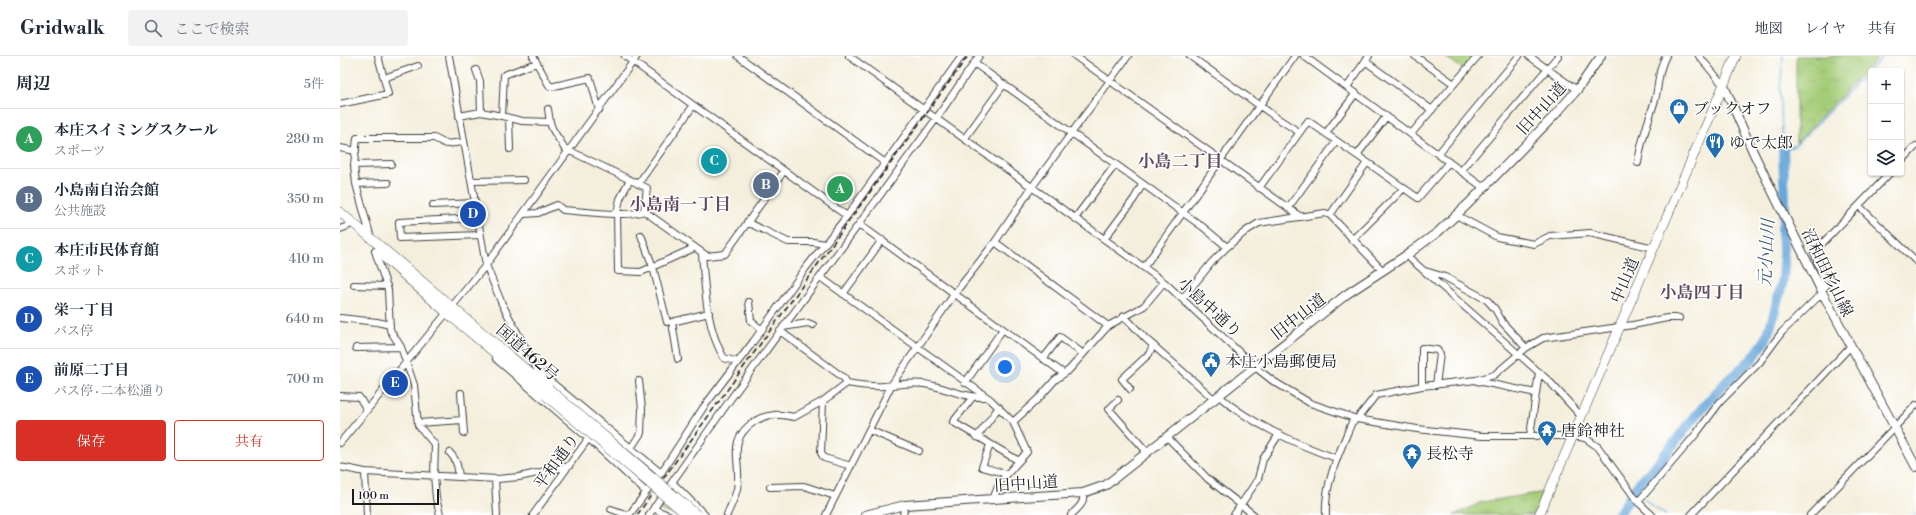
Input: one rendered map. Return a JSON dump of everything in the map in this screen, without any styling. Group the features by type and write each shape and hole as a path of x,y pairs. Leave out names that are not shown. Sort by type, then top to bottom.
{"highway":[{"name":"中山道","path":"1539,515 1621,327 1736,56"},
{"name":"国道462号","path":"340,212 371,238 450,310 495,358 547,392 701,514"},
{"name":"国道462号","path":"340,220 344,227 375,249 547,392 687,515"}],"main road":[{"name":"旧中山道","path":"866,515 905,505 1083,493 1106,485 1347,294 1438,232 1530,141 1577,90 1602,56"},
{"name":"沼和田杉山線","path":"1724,86 1729,101 1822,292 1850,347 1895,426 1916,467"}],"street":[{"path":"340,104 388,94 378,56"},
{"path":"449,56 486,266 502,304 538,371 661,473"},
{"path":"534,56 536,63 550,87 590,78 599,110"},
{"path":"625,56 847,216"},
{"path":"340,443 486,266 637,56"},
{"path":"738,56 884,162"},
{"name":"小島中通り","path":"849,56 923,110 1076,217 1164,282 1183,298 1255,367 1273,381 1310,403 1357,419 1482,436 1573,436 1585,438 1598,447 1637,500 1652,515"},
{"path":"611,509 628,515 661,473 703,408 847,216 884,162 962,56"},
{"path":"649,515 782,329 936,119 979,56"},
{"path":"1075,56 1301,217"},
{"path":"826,515 892,384 955,293 995,242 1032,187 1128,56"},
{"path":"1190,56 1299,132"},
{"path":"1144,267 1295,56"},
{"path":"1304,56 1484,188"},
{"path":"1415,56 1424,58 1454,84"},
{"path":"1411,134 1478,56"},
{"path":"1438,154 1519,56"},
{"path":"1529,56 1577,90"},
{"path":"1461,172 1558,56"},
{"path":"1638,163 1640,142 1655,100 1661,65 1666,56"},
{"path":"1699,56 1724,86"},
{"path":"1347,87 1367,58 1432,110"},
{"path":"502,116 504,76 536,63"},
{"path":"974,63 1142,185 1183,212 1226,246"},
{"path":"384,78 418,66"},
{"path":"476,70 480,81 481,112"},
{"path":"965,138 1004,84"},
{"path":"1326,133 1356,93"},
{"path":"638,184 693,106"},
{"path":"548,109 552,131 559,138 564,148 629,181 647,188 644,211"},
{"path":"459,116 481,112 522,121 550,122"},
{"path":"1357,155 1386,117"},
{"path":"509,118 510,149"},
{"path":"1260,188 1308,121 1336,142 1357,155 1366,164 1418,198 1449,162"},
{"path":"371,238 356,184 354,165 357,138 434,138 446,144 464,142"},
{"path":"1288,208 1336,142"},
{"path":"1904,159 1916,146"},
{"path":"340,148 356,150"},
{"path":"354,165 391,164"},
{"path":"1330,215 1366,164"},
{"path":"1076,217 1115,165"},
{"path":"644,211 702,254 707,256 724,254 784,171"},
{"path":"1637,500 1696,434 1720,402 1759,363 1769,347 1782,332 1822,292 1826,286 1814,252 1887,176"},
{"path":"471,181 524,180"},
{"path":"629,181 620,199 616,213 618,271 641,272 694,248"},
{"path":"356,184 388,183"},
{"path":"1105,238 1134,199 1142,185"},
{"path":"1352,240 1403,189"},
{"path":"433,205 475,203"},
{"path":"524,214 538,213 557,205 564,210 616,213 640,213 644,211"},
{"path":"1859,206 1916,261"},
{"path":"1183,298 1226,246 1246,231 1259,223 1301,217 1325,214 1330,215 1382,270"},
{"path":"1456,215 1497,237 1534,244 1550,236 1590,233 1654,248"},
{"path":"478,218 399,222 400,238 480,235"},
{"path":"747,222 788,242 825,244"},
{"path":"860,224 1063,373"},
{"path":"641,235 653,267 667,322"},
{"path":"843,294 882,240"},
{"path":"995,242 1108,326"},
{"path":"375,249 387,286 390,330 401,347 414,384 418,423 435,445 434,475 436,498 440,515"},
{"path":"702,254 709,313 716,345 724,358 738,362"},
{"path":"1406,255 1550,382 1581,416"},
{"path":"1422,270 1445,277 1487,300 1495,309 1503,323 1526,348"},
{"path":"820,277 986,397 1013,422 1027,452 1000,482 993,499"},
{"path":"1013,422 1063,373 1069,370 1082,353 1108,326 1144,306 1164,282"},
{"path":"354,284 387,286"},
{"path":"749,302 751,321 762,330"},
{"path":"678,359 672,322 709,313"},
{"path":"1124,316 1153,345 1217,398 1279,434 1318,452 1336,458"},
{"path":"340,318 390,325"},
{"path":"1326,515 1325,501 1336,458 1352,422 1357,419 1376,395 1422,386 1476,380 1494,376 1526,348 1544,338 1621,327 1667,318 1679,318"},
{"path":"782,329 808,323 813,325"},
{"path":"782,329 844,378 847,383"},
{"path":"965,383 1003,330"},
{"path":"1043,359 1060,337 1082,353"},
{"path":"1130,389 1122,379 1149,354 1153,345"},
{"path":"356,348 401,347"},
{"path":"1691,515 1850,347"},
{"path":"1422,386 1422,348 1437,350 1440,354 1436,385"},
{"path":"495,358 588,438 646,492"},
{"path":"1530,436 1539,372"},
{"path":"1476,380 1536,393"},
{"path":"631,448 641,433 642,409 639,381"},
{"path":"727,515 737,488 738,440 743,430 757,420 770,414 776,413 794,417 822,401 847,383 868,386 922,384 946,389 956,394 972,398 986,397"},
{"path":"461,393 464,433"},
{"path":"340,396 359,397 368,410"},
{"path":"972,398 953,422 1019,461"},
{"path":"1118,400 1108,409 1147,452"},
{"path":"822,401 821,453 824,458 851,466"},
{"path":"1810,515 1916,405"},
{"path":"977,437 998,407"},
{"path":"418,423 463,420"},
{"name":"平和通り","path":"533,515 600,423"},
{"path":"869,430 918,451"},
{"path":"1234,515 1258,479 1263,459 1279,434"},
{"path":"1167,437 1208,479 1254,515"},
{"path":"990,445 982,467 1007,474"},
{"path":"450,453 457,463 459,477"},
{"path":"340,467 365,472 495,479 519,477 568,466"},
{"path":"365,472 367,515"},
{"path":"495,479 497,515"},
{"path":"673,483 701,514"},
{"path":"770,487 804,486 835,496"},
{"path":"1074,514 1084,500 1083,493"},
{"path":"903,515 905,505"},
{"path":"654,507 658,511 669,515"}],"green space":[{"path":"1444,56 1475,56 1463,69"},
{"path":"1797,56 1879,56 1796,143 1796,60"},
{"path":"673,486 703,515 675,515 660,510 659,507"},
{"path":"1545,492 1534,515 1454,515 1482,502"}],"waterway":[{"path":"1783,56 1780,91 1783,150 1796,145 1883,56"},
{"name":"元小山川","path":"1618,515 1640,482 1653,469 1704,406 1725,383 1752,359 1765,341 1783,280 1784,263 1782,230 1785,203 1783,150"},
{"path":"1635,489 1641,496"},
{"path":"1644,498 1651,505 1666,515"}],"railway":[{"path":"637,515 968,56"}],"place":[{"name":"ブックオフ","path":"1679,125"},
{"name":"ゆで太郎","path":"1715,159"},
{"name":"本庄市民体育館","path":"714,161"},
{"name":"小島南自治会館","path":"766,185"},
{"name":"本庄スイミングスクール","path":"840,189"},
{"name":"栄一丁目","path":"473,214"},
{"name":"本庄小島郵便局","path":"1211,378"},
{"name":"前原二丁目","path":"395,383"},
{"name":"唐鈴神社","path":"1547,447"},
{"name":"長松寺","path":"1412,470"}],"district":[{"name":"小島二丁目","path":"1180,161"},
{"name":"小島南一丁目","path":"680,204"},
{"name":"小島四丁目","path":"1702,292"}]}
